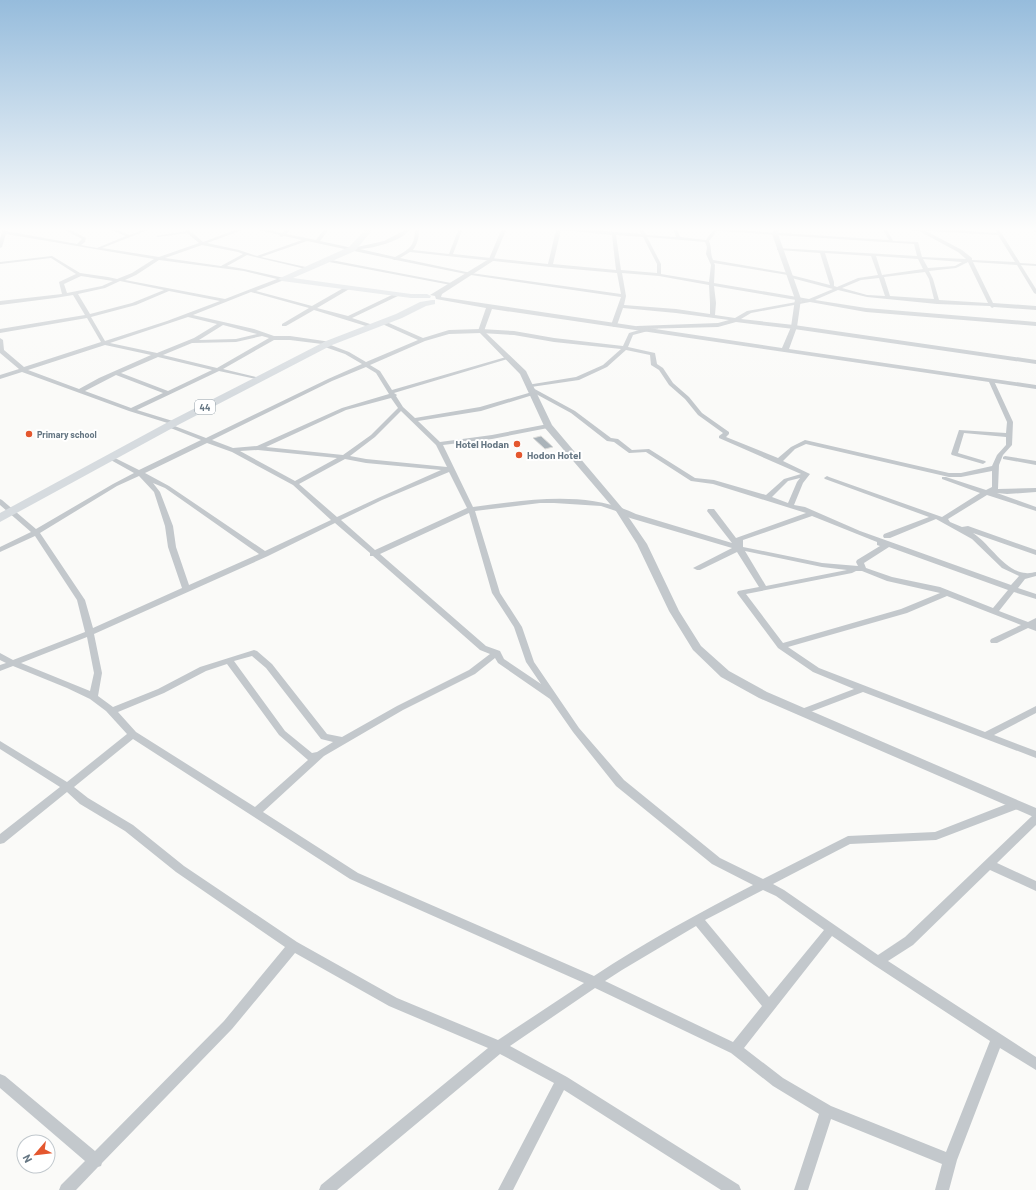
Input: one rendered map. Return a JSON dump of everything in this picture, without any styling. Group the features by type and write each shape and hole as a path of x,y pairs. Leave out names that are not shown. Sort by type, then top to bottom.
{"main road":[{"path":"320,284 428,299"},
{"name":"44","path":"0,518 258,379 327,344 382,322 428,299"}],"street":[{"path":"61,284 65,295"},
{"path":"0,303 65,295 103,287 110,284"},
{"path":"138,284 225,300"},
{"path":"0,377 187,315 271,284"},
{"path":"428,299 451,284"},
{"path":"537,284 624,296"},
{"path":"614,325 624,296 621,284"},
{"path":"712,317 713,284"},
{"path":"716,284 798,301 808,301 866,310 1036,324"},
{"path":"785,350 794,327 798,301 792,284"},
{"path":"819,284 866,296 888,296 937,302 1036,308"},
{"path":"833,284 835,288"},
{"path":"808,301 847,284"},
{"path":"884,284 888,296"},
{"path":"931,284 937,302"},
{"path":"980,284 992,306"},
{"path":"1030,284 1036,293"},
{"path":"284,325 349,287"},
{"path":"0,331 88,316 134,304 170,289"},
{"path":"252,291 371,326"},
{"path":"75,293 104,343 258,379"},
{"path":"348,318 398,294"},
{"path":"428,299 785,350 1036,388"},
{"path":"630,328 718,325 736,320 749,312 798,301"},
{"path":"621,306 794,327 1036,362"},
{"path":"481,331 490,307"},
{"path":"187,315 222,323 273,338 290,338 327,344 366,363 378,372 393,393 401,408 439,444 450,470 471,509 496,593 518,626 530,662 576,730 620,783 716,861 780,893 878,961 1036,1064"},
{"path":"382,322 423,340"},
{"path":"80,391 101,379 116,374 191,341 222,323"},
{"path":"414,420 481,409 531,389 577,379 605,366 625,348 631,334 646,330"},
{"path":"481,331 523,373 548,426 619,509 642,544 674,611 697,648 725,674 763,695 1036,813"},
{"path":"0,550 36,532 81,504 206,440 366,363 423,340 449,332 481,331 514,333 554,340 625,348 653,354 654,365 661,369 670,384 687,398 700,414 727,433 721,437 806,474"},
{"path":"191,341 230,342 248,339 261,334"},
{"path":"131,410 219,369 273,338"},
{"path":"0,340 1,351 23,370 172,424 206,440 234,450 295,484 373,554 483,648 497,653 501,661 556,700"},
{"path":"258,448 344,409 508,358"},
{"path":"116,374 169,393"},
{"path":"992,382 1010,422 1008,435 1009,445 1002,450 994,468 996,488 982,493 962,508 941,520 980,542 1002,567 1013,573 1027,576 1022,577 994,612"},
{"path":"531,389 573,412 609,440 616,440 630,452 647,450 694,480 714,482 767,498 1036,597"},
{"path":"295,484 344,457 373,436 401,408"},
{"path":"439,444 492,437 548,426"},
{"path":"983,462 954,454 962,431 1008,435"},
{"path":"779,461 793,448 805,442 954,476 994,468"},
{"path":"234,450 258,448 450,470"},
{"path":"111,458 167,487 265,554"},
{"path":"1005,458 1036,463"},
{"path":"907,466 1036,509"},
{"path":"0,668 90,633 186,588 265,554 380,499 450,470"},
{"path":"142,474 157,492 170,526 172,547 186,588"},
{"path":"767,498 786,480 806,474"},
{"path":"790,506 800,482 806,474"},
{"path":"827,478 1036,553"},
{"path":"989,490 1007,492 1036,490"},
{"path":"0,501 36,532 77,593 90,633 98,673 92,697"},
{"path":"373,554 471,509 540,501 601,504 619,509 633,516 739,548 822,565 861,569 890,579 946,593 1036,628"},
{"path":"711,511 739,548 764,588"},
{"path":"739,548 739,539 811,514"},
{"path":"887,536 935,517"},
{"path":"856,532 886,546 860,562 861,569"},
{"path":"697,568 739,548"},
{"path":"861,569 741,593 781,646 816,670 1036,756"},
{"path":"1022,577 1036,574"},
{"path":"781,646 904,611 946,593"},
{"path":"994,641 1036,621"},
{"path":"112,711 161,691 202,669 254,653 269,666 324,737 343,741"},
{"path":"256,812 321,754 400,708 472,672 497,653"},
{"path":"0,656 92,697 112,711 133,734 354,876 595,982 735,1049 778,1082 827,1111 950,1160"},
{"path":"229,660 282,733 310,757 321,754"},
{"path":"802,712 863,689"},
{"path":"985,736 1036,709"},
{"path":"0,840 133,734"},
{"path":"0,744 66,786 84,801 129,828 180,869 293,946 393,1002 499,1047 562,1080 734,1190"},
{"path":"326,1190 499,1047 618,966 697,919 848,840 936,836 1016,805"},
{"path":"878,961 909,941 1036,819"},
{"path":"988,864 1036,886"},
{"path":"697,919 769,1006"},
{"path":"735,1049 831,929"},
{"path":"66,1190 228,1025 293,946"},
{"path":"942,1190 950,1160 997,1039"},
{"path":"0,1080 96,1161"},
{"path":"505,1190 562,1080"},
{"path":"801,1190 827,1111"}],"building":[{"path":"541,436 553,447 545,449 533,438"}],"place":[{"name":"Primary school","path":"29,434"},
{"name":"Hotel Hodan","path":"517,444"},
{"name":"Hodon Hotel","path":"519,455"}]}
